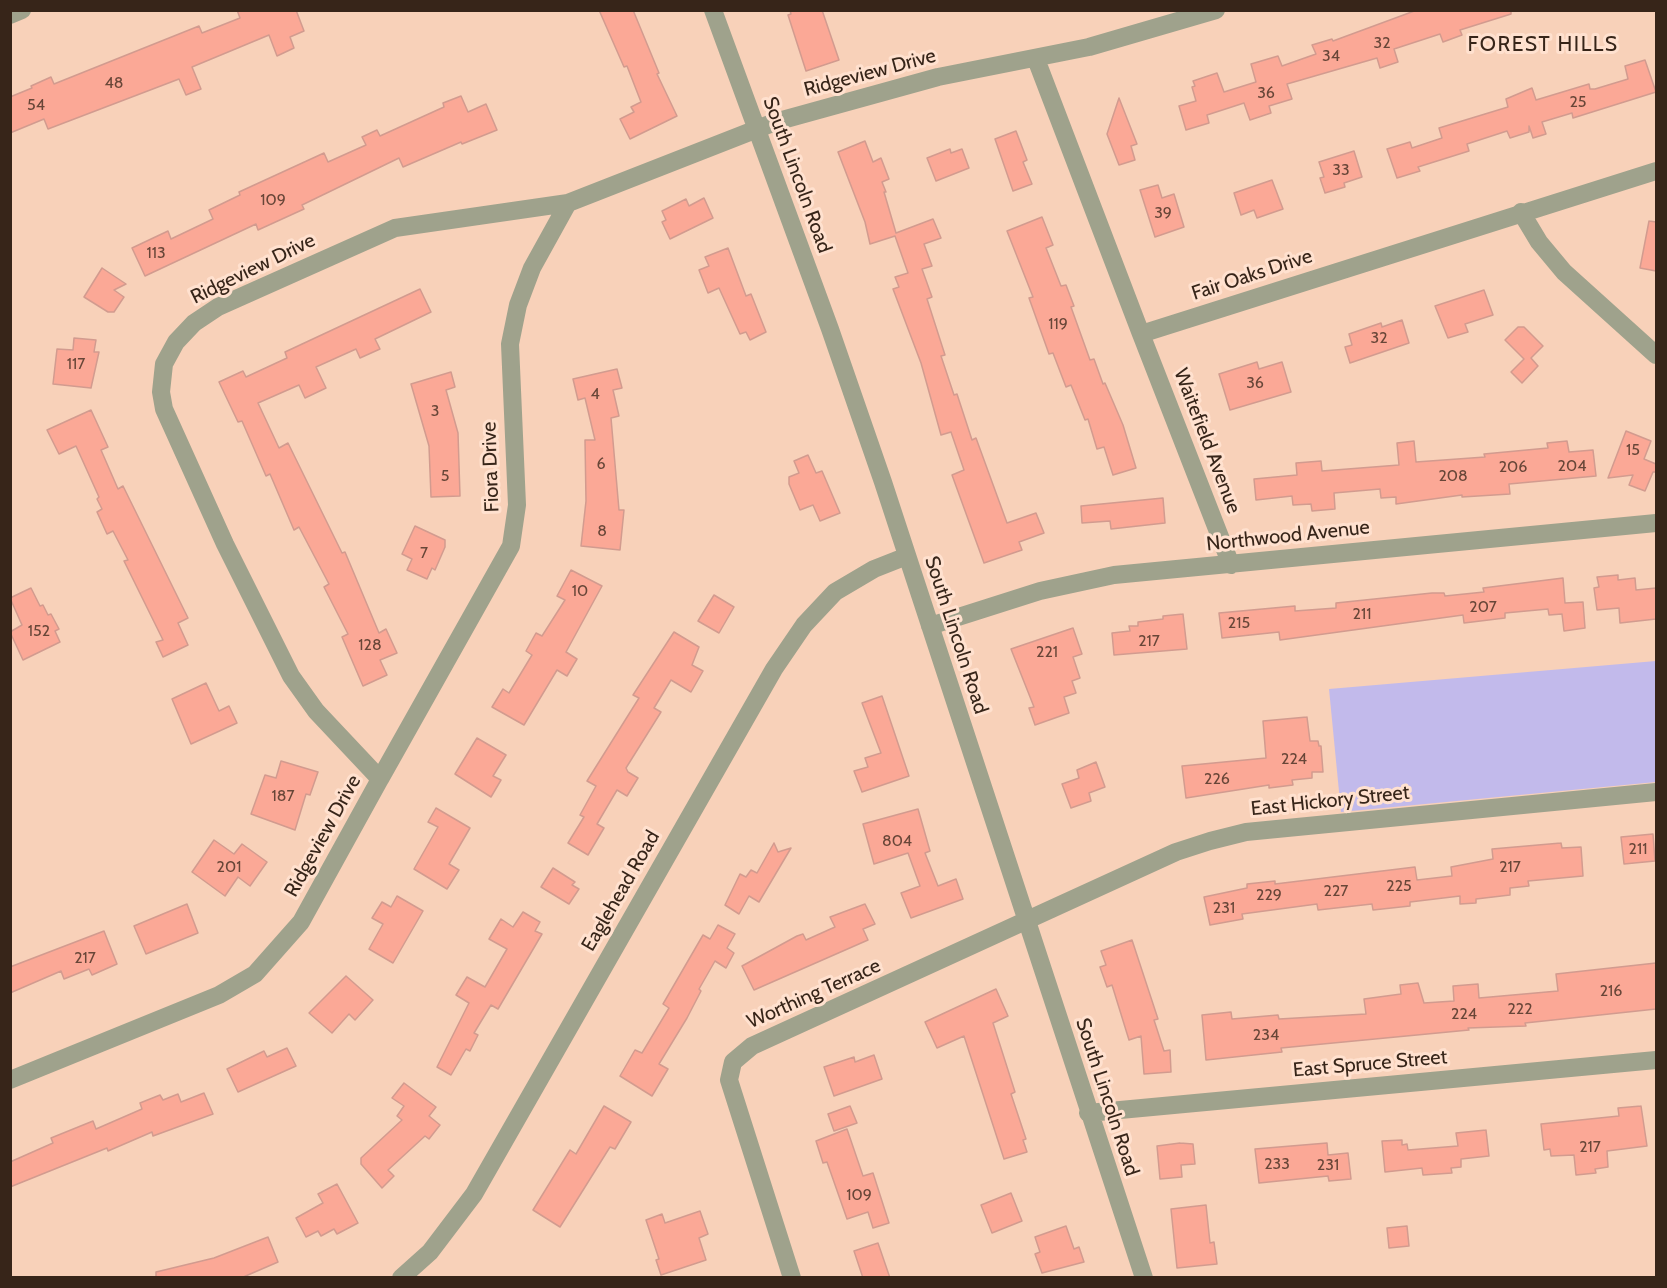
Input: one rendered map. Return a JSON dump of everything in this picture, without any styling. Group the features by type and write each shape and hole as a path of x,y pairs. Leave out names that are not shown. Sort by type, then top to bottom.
{"street":[{"path":"10,15 22,10"},
{"name":"South Lincoln Road","path":"713,10 830,328 908,556 1088,1113 1144,1278"},
{"name":"Ridgeview Drive","path":"10,1080 219,995 255,974 301,922 380,779 316,711 291,676 225,544 164,409 161,392 164,364 176,342 194,323 218,307 394,228 568,203 756,129 938,77 1089,47 1216,10"},
{"path":"1036,59 1142,334"},
{"name":"Fair Oaks Drive","path":"1142,334 1656,171"},
{"name":"Fiora Drive","path":"380,779 511,546 517,505 510,344 518,305 532,268 568,203"},
{"path":"1521,212 1539,242 1564,272 1656,355"},
{"name":"Waitefield Avenue","path":"1142,334 1231,565"},
{"name":"Northwood Avenue","path":"930,626 1074,582 1114,575 1656,523"},
{"name":"Eaglehead Road","path":"401,1278 430,1252 474,1194 774,669 804,625 835,592 874,569 908,556"},
{"name":"East Hickory Street","path":"1026,923 1176,852 1246,832 1656,792"},
{"name":"Worthing Terrace","path":"792,1278 729,1080 733,1062 752,1046 1026,923"},
{"name":"East Spruce Street","path":"1088,1113 1656,1060"}],"shaded area":[{"path":"1656,661 1656,782 1341,812 1329,689"}],"building":[{"path":"237,10 296,10 304,31 290,37 294,48 277,56 269,35 192,67 201,89 186,95 179,79 48,129 44,119 10,133 10,97 51,77 54,84 199,26 202,33 240,18"},
{"path":"599,10 633,10 659,73 657,74 677,116 630,139 620,119 634,112 631,107 641,102 627,66 624,67"},
{"path":"790,10 822,10 839,60 806,71 788,15 791,14"},
{"path":"1417,10 1511,10 1511,14 1460,30 1462,35 1443,42 1440,34 1394,49 1398,62 1380,68 1377,58 1287,84 1292,99 1269,106 1271,113 1250,120 1244,103 1207,115 1209,123 1186,130 1179,106 1196,101 1192,87 1195,86 1193,81 1217,73 1224,92 1256,82 1251,64 1278,56 1282,66 1316,54 1312,45 1332,39 1333,41"},
{"path":"1645,60 1656,92 1573,118 1572,113 1542,122 1546,134 1533,138 1529,126 1529,132 1510,138 1507,131 1467,144 1469,151 1418,167 1420,171 1397,178 1387,149 1410,142 1412,148 1442,138 1439,128 1508,107 1506,99 1532,88 1536,100 1589,84 1590,89 1595,89 1628,79 1625,66"},
{"path":"461,96 468,112 486,104 497,130 462,144 461,142 403,167 399,158 302,205 304,209 258,230 256,224 145,276 132,248 168,231 171,239 213,219 209,210 240,195 239,192 324,153 328,162 366,145 362,137 377,130 380,136 444,107 443,103"},
{"path":"1119,98 1137,144 1131,146 1135,160 1119,165 1107,134"},
{"path":"1016,131 1027,160 1023,162 1032,184 1013,191 995,139"},
{"path":"865,141 873,162 881,158 889,179 882,182 896,233 933,219 941,238 924,244 932,266 922,269 932,297 927,299 945,355 941,356 954,395 957,394 972,440 976,438 1007,523 1036,513 1044,533 1019,542 1022,550 984,563 952,475 964,470 951,432 941,435 921,363 893,289 899,287 895,277 908,273 895,236 870,244 865,222 838,152"},
{"path":"950,149 951,153 962,149 969,168 936,181 927,158"},
{"path":"1354,151 1362,177 1344,183 1345,187 1325,193 1320,178 1324,177 1319,162"},
{"path":"1272,180 1283,209 1257,218 1254,210 1241,215 1234,193"},
{"path":"1158,185 1162,198 1174,194 1184,227 1155,237 1140,190"},
{"path":"704,198 713,218 670,239 662,222 666,220 662,211 686,199 689,206"},
{"path":"1042,217 1053,245 1046,248 1061,286 1066,285 1074,306 1071,307 1090,360 1094,359 1103,384 1105,383 1123,425 1136,468 1113,475 1104,447 1097,449 1088,419 1085,420 1071,385 1066,387 1053,353 1049,354 1029,298 1033,297 1007,231"},
{"path":"1649,221 1656,222 1656,271 1640,268"},
{"path":"728,248 746,296 751,294 766,332 750,340 746,332 740,334 719,288 708,293 699,270 709,266 705,257"},
{"path":"102,268 126,284 114,290 124,297 114,312 108,312 84,297"},
{"path":"420,289 431,312 375,339 380,349 360,358 356,349 316,367 326,388 305,398 299,385 258,403 279,448 288,443 342,553 345,552 379,633 386,629 397,653 380,660 387,675 363,686 342,637 348,634 324,587 329,584 299,527 294,530 270,474 266,476 242,421 238,422 219,382 243,371 246,377 287,358 285,352"},
{"path":"1484,290 1493,315 1465,324 1468,332 1448,338 1435,306"},
{"path":"1402,320 1409,343 1350,363 1345,347 1352,345 1349,334 1381,323 1382,327"},
{"path":"1518,327 1524,327 1543,346 1531,358 1538,366 1522,383 1511,372 1524,359 1505,340"},
{"path":"74,338 96,340 94,352 99,352 91,388 53,384 57,349 73,350"},
{"path":"1257,362 1259,369 1282,362 1291,392 1230,410 1219,374"},
{"path":"617,369 622,388 613,390 619,416 611,418 619,510 624,510 620,550 581,546 586,501 585,440 595,440 585,398 578,400 573,379"},
{"path":"451,372 455,387 446,390 458,433 460,496 431,497 429,446 411,384"},
{"path":"91,410 108,447 101,450 118,489 123,486 188,618 178,623 188,645 163,657 156,642 163,640 124,561 128,560 113,531 107,534 97,512 102,509 97,499 99,497 76,446 59,454 47,430"},
{"path":"1626,431 1651,441 1644,459 1656,464 1656,472 1653,472 1645,491 1629,485 1633,475 1608,478"},
{"path":"1414,441 1416,462 1485,457 1484,454 1548,448 1547,443 1567,441 1569,452 1593,450 1596,476 1509,484 1510,494 1462,497 1462,495 1396,504 1396,497 1381,498 1380,489 1334,493 1335,509 1312,511 1311,504 1293,505 1292,496 1256,500 1254,479 1297,475 1296,463 1321,461 1322,471 1399,465 1397,443"},
{"path":"808,455 816,473 822,471 840,513 820,521 813,505 800,510 789,484 789,477 799,473 794,461"},
{"path":"1163,498 1165,523 1111,529 1110,521 1082,523 1081,506"},
{"path":"415,526 445,540 445,547 435,570 432,568 427,579 407,570 412,559 402,554"},
{"path":"571,570 602,586 566,652 577,659 567,676 557,670 524,725 492,707 503,689 509,693 532,655 526,651 536,633 542,636 565,600 557,596"},
{"path":"1618,575 1618,580 1635,578 1636,590 1656,588 1656,619 1620,623 1619,608 1597,610 1594,588 1599,587 1597,577"},
{"path":"1563,578 1565,603 1583,602 1585,628 1564,631 1562,614 1549,615 1548,609 1505,613 1505,618 1464,623 1463,615 1280,640 1279,632 1222,638 1219,613 1295,606 1295,611 1336,608 1336,603 1432,593 1444,593 1445,596 1484,592 1483,588"},
{"path":"31,588 40,606 43,605 48,615 51,614 59,629 55,631 60,642 23,660 10,632 22,625 10,598"},
{"path":"714,595 734,607 719,633 698,621"},
{"path":"1183,614 1187,649 1114,655 1112,633 1130,631 1129,626 1138,626 1138,622"},
{"path":"1073,628 1082,654 1073,657 1080,678 1072,681 1076,693 1064,697 1069,713 1035,725 1029,708 1034,707 1011,649"},
{"path":"674,632 699,647 692,665 703,671 691,692 671,680 654,708 661,712 626,768 638,778 627,796 617,790 597,824 604,828 588,855 568,843 584,817 580,815 596,786 587,781 639,698 633,695"},
{"path":"206,683 219,711 229,706 237,723 191,744 172,699"},
{"path":"882,696 909,776 862,792 854,771 868,767 865,758 881,753 862,703"},
{"path":"1307,717 1310,741 1318,741 1321,746 1323,772 1312,772 1312,778 1292,780 1293,785 1269,788 1269,785 1186,798 1182,766 1266,758 1263,721"},
{"path":"477,738 506,755 493,776 501,780 491,797 455,774"},
{"path":"281,761 318,772 310,795 306,794 295,830 251,814 265,775 276,778"},
{"path":"1096,762 1105,787 1089,793 1091,801 1071,808 1062,784 1079,778 1077,770"},
{"path":"436,808 470,828 449,864 459,870 447,889 414,869 438,827 428,822"},
{"path":"918,809 930,851 925,853 938,886 956,879 963,899 911,918 901,893 920,886 908,853 874,864 863,824"},
{"path":"1653,834 1655,861 1624,864 1621,837"},
{"path":"214,840 234,854 242,844 267,862 250,886 238,877 225,896 192,872"},
{"path":"774,843 778,852 791,848 759,902 749,896 739,914 725,905 740,874 746,877 751,870 757,873"},
{"path":"1561,843 1562,848 1581,847 1583,876 1528,881 1529,886 1510,888 1510,895 1476,899 1476,903 1460,904 1460,896 1410,902 1410,906 1373,910 1372,904 1318,910 1317,904 1242,914 1243,919 1210,925 1204,897 1247,888 1247,884 1275,881 1275,884 1415,867 1417,880 1452,876 1451,867 1493,859 1492,849"},
{"path":"553,868 575,882 572,885 579,889 569,904 541,887"},
{"path":"397,896 423,911 393,963 369,949 383,924 372,918 382,902 391,907"},
{"path":"187,904 198,933 146,954 134,926"},
{"path":"865,904 875,924 863,929 868,940 754,990 742,966 797,936 803,934 806,940 835,927 830,917"},
{"path":"523,912 540,922 535,931 542,934 498,1009 491,1005 474,1033 478,1035 470,1051 466,1049 451,1075 437,1067 469,1003 456,995 467,977 485,987 507,949 489,939 501,919 513,927"},
{"path":"718,925 735,934 727,948 734,953 726,968 715,961 699,989 701,991 687,1018 659,1064 668,1069 652,1096 620,1076 635,1050 642,1053 669,1008 663,1004 703,935 710,939"},
{"path":"104,931 117,964 92,975 89,969 64,979 61,971 10,993 10,967"},
{"path":"1132,940 1158,1019 1154,1020 1164,1051 1170,1050 1171,1072 1144,1074 1141,1036 1129,1040 1112,985 1107,987 1100,967 1106,965 1101,951"},
{"path":"1656,963 1656,1009 1525,1023 1526,1026 1468,1028 1469,1030 1281,1048 1282,1052 1206,1060 1202,1015 1231,1012 1232,1019 1278,1015 1279,1019 1366,1014 1364,999 1401,994 1400,985 1418,983 1424,1003 1454,1001 1453,986 1478,984 1479,998 1558,991 1556,974"},
{"path":"346,976 373,1000 355,1020 349,1014 332,1033 309,1013"},
{"path":"996,989 1008,1016 993,1023 1015,1092 1011,1094 1026,1139 1023,1140 1027,1152 1004,1159 964,1036 937,1048 925,1022"},
{"path":"287,1048 296,1066 238,1092 227,1069 264,1051 267,1057"},
{"path":"874,1055 882,1079 834,1096 824,1067 854,1057 855,1062"},
{"path":"404,1083 436,1107 429,1116 440,1125 429,1139 425,1136 388,1170 394,1176 382,1188 361,1164 361,1158 402,1120 397,1116 404,1106 392,1098"},
{"path":"204,1093 213,1114 153,1136 152,1132 108,1151 107,1148 10,1187 10,1162 53,1143 51,1138 93,1121 96,1129 142,1109 140,1103 160,1095 163,1100 178,1094 181,1102"},
{"path":"604,1106 631,1122 615,1149 610,1147 560,1227 533,1210 570,1150 576,1154"},
{"path":"850,1106 857,1123 834,1131 828,1114"},
{"path":"1641,1106 1647,1146 1607,1151 1608,1167 1595,1169 1596,1173 1576,1175 1574,1155 1551,1156 1550,1149 1544,1150 1541,1124 1619,1116 1618,1108"},
{"path":"847,1129 863,1176 873,1173 889,1223 873,1228 868,1212 847,1219 827,1162 823,1163 816,1141"},
{"path":"1486,1130 1489,1156 1461,1159 1461,1167 1451,1168 1452,1173 1423,1175 1422,1168 1385,1172 1382,1141 1402,1140 1402,1145 1407,1144 1408,1150 1458,1146 1456,1133"},
{"path":"1327,1143 1328,1155 1348,1153 1351,1179 1329,1181 1328,1176 1259,1183 1255,1149"},
{"path":"1193,1144 1195,1164 1181,1165 1182,1177 1160,1179 1157,1146"},
{"path":"337,1184 358,1223 337,1234 334,1229 321,1236 318,1231 306,1237 296,1218 323,1203 318,1194"},
{"path":"1011,1193 1022,1221 992,1233 981,1205"},
{"path":"1206,1205 1210,1243 1214,1242 1217,1264 1177,1268 1171,1209"},
{"path":"700,1211 708,1234 699,1238 706,1260 661,1275 656,1260 659,1259 646,1220 662,1214 665,1223"},
{"path":"1066,1226 1074,1249 1079,1247 1084,1262 1042,1273 1035,1254 1040,1252 1035,1237"},
{"path":"1407,1226 1409,1246 1389,1248 1387,1228"},
{"path":"268,1237 278,1262 241,1278 156,1278 156,1272 214,1258"},
{"path":"878,1243 890,1278 863,1278 854,1251"}],"district":[{"name":"FOREST HILLS","path":"1543,45"}]}
